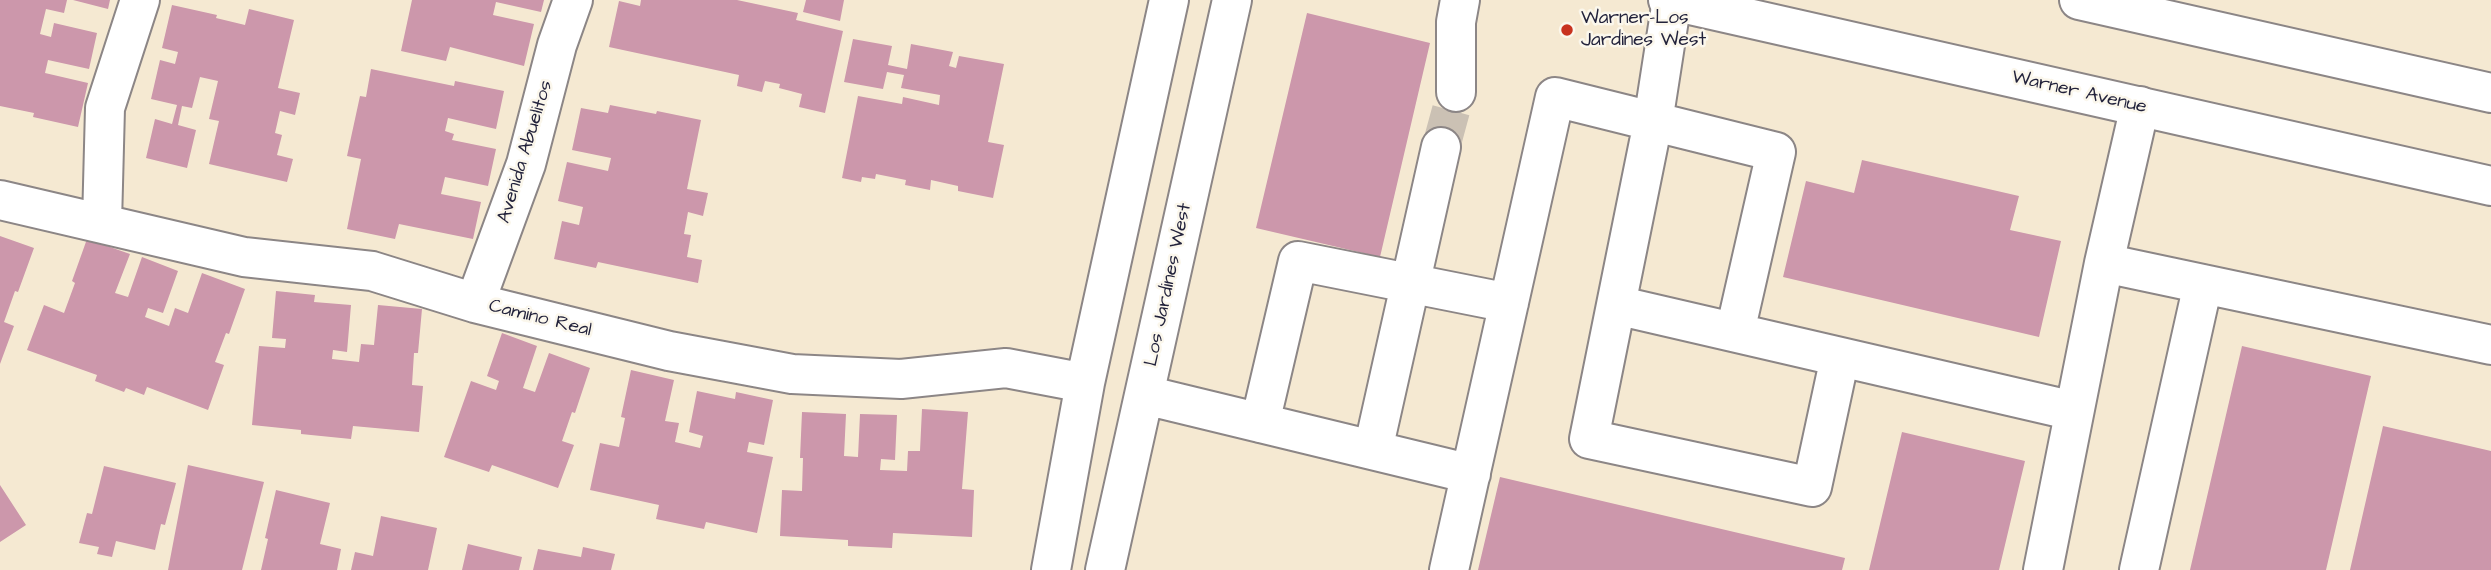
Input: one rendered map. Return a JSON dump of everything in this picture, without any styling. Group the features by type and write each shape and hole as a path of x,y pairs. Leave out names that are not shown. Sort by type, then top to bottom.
{"street":[{"path":"102,223 105,108 140,0"},
{"name":"Avenida Abuelitos","path":"475,303 526,164 557,45 573,0"},
{"path":"1051,570 1085,383 1169,0"},
{"name":"Los Jardines West","path":"1105,570 1232,0"},
{"path":"1455,92 1455,22 1460,0"},
{"path":"1671,0 1653,122 1589,439 1812,487 1840,357"},
{"name":"Warner Avenue","path":"1671,0 2491,186"},
{"path":"2079,0 2491,93"},
{"path":"1450,570 1555,97 1776,152 1735,332"},
{"path":"2043,570 2104,263 2140,106"},
{"path":"1373,450 1441,147"},
{"name":"Camino Real","path":"0,200 244,257 372,271 475,303 668,351 792,374 901,379 1006,368 1085,383"},
{"path":"1260,423 1298,261 1508,303"},
{"path":"2104,263 2491,345"},
{"path":"2138,570 2203,284"},
{"path":"1616,305 2074,411"},
{"path":"1145,395 1471,474"}],"building":[{"path":"0,0 67,0 64,13 46,9 40,34 51,37 54,23 97,33 89,69 48,60 45,73 88,83 78,127 0,106"},
{"path":"73,0 110,0 108,9"},
{"path":"412,0 544,0 541,12 496,2 493,15 534,24 524,66 450,47 446,61 401,51"},
{"path":"641,0 737,0 798,13 796,20 843,31 825,113 799,107 802,94 779,88 780,84 765,81 762,92 737,86 739,75 609,47 619,1 640,6"},
{"path":"806,0 844,0 840,21 803,12"},
{"path":"172,5 217,15 216,18 245,25 249,9 294,20 278,88 300,93 295,115 280,111 275,133 282,135 277,155 293,159 287,182 209,164 219,121 209,119 218,81 200,77 192,108 182,106 178,125 196,130 187,168 146,158 155,119 172,124 177,105 151,99 160,60 175,64 178,52 162,48"},
{"path":"1307,13 1430,43 1380,257 1256,228"},
{"path":"853,39 892,46 888,65 907,69 911,44 953,52 949,66 956,68 959,56 1004,64 988,142 1004,145 993,198 958,191 958,186 931,180 930,190 905,185 906,180 876,174 875,179 862,177 861,182 842,178 858,96 902,104 903,97 939,105 940,95 901,88 904,75 887,72 883,89 844,82"},
{"path":"371,69 454,86 455,81 504,91 496,129 448,118 445,131 454,134 452,140 496,149 488,186 445,177 441,194 481,202 473,239 399,224 395,239 347,229 361,159 347,156 360,96 366,97"},
{"path":"610,105 701,120 687,189 708,193 703,216 688,212 684,234 691,235 687,257 702,260 698,283 598,262 596,268 554,259 562,221 579,225 583,207 558,201 567,162 608,171 611,158 572,150 581,108 608,113"},
{"path":"1862,160 2019,196 2010,230 2061,241 2039,337 1783,277 1806,181 1854,193"},
{"path":"0,236 34,248 4,322 14,326 0,364"},
{"path":"87,239 130,254 115,293 128,297 142,257 178,271 163,313 148,308 145,317 169,326 175,308 188,313 202,273 245,289 229,334 226,333 215,362 224,365 208,410 147,387 144,395 126,388 124,392 95,381 97,375 27,350 44,305 64,313"},
{"path":"276,291 315,295 314,302 351,305 347,352 333,350 332,359 359,362 361,344 374,345 378,305 422,309 418,353 414,353 412,385 423,386 419,432 353,426 351,439 252,425 259,346 285,348 286,339 272,338"},
{"path":"502,333 537,346 523,388 535,392 549,353 590,368 575,413 572,412 562,441 574,445 558,488 492,465 489,472 444,457 471,381 496,390 499,381 487,376"},
{"path":"2242,346 2371,376 2326,570 2190,570"},
{"path":"631,370 674,380 665,421 679,423 675,442 700,448 703,436 689,432 697,391 735,399 736,392 773,400 764,445 749,442 747,452 773,457 757,533 706,522 704,529 656,519 659,505 590,490 600,443 619,447 625,418 621,417"},
{"path":"922,409 968,412 962,489 974,490 972,537 893,533 892,548 848,546 848,540 780,536 782,490 802,491 802,412 846,414 844,456 858,457 860,414 897,415 895,460 881,459 880,470 907,471 908,451 920,451"},
{"path":"2383,426 2491,451 2491,570 2350,570"},
{"path":"1902,432 2025,461 1999,570 1869,570"},
{"path":"188,465 264,482 242,570 168,570"},
{"path":"104,466 176,483 155,550 116,541 112,557 97,554 99,547 79,543 87,513 92,514"},
{"path":"1500,477 1845,558 1842,570 1478,570"},
{"path":"0,485 26,525 0,542"},
{"path":"276,490 330,503 320,544 341,549 337,570 261,570"},
{"path":"381,516 437,528 428,570 351,570 355,552 373,556"},
{"path":"468,544 522,557 519,570 462,570"},
{"path":"583,547 615,554 611,570 533,570 538,549 581,557"}],"tunnel":[{"path":"1441,147 1456,92"}],"place":[{"name":"Warner-Los Jardines West","path":"1567,30"}]}
